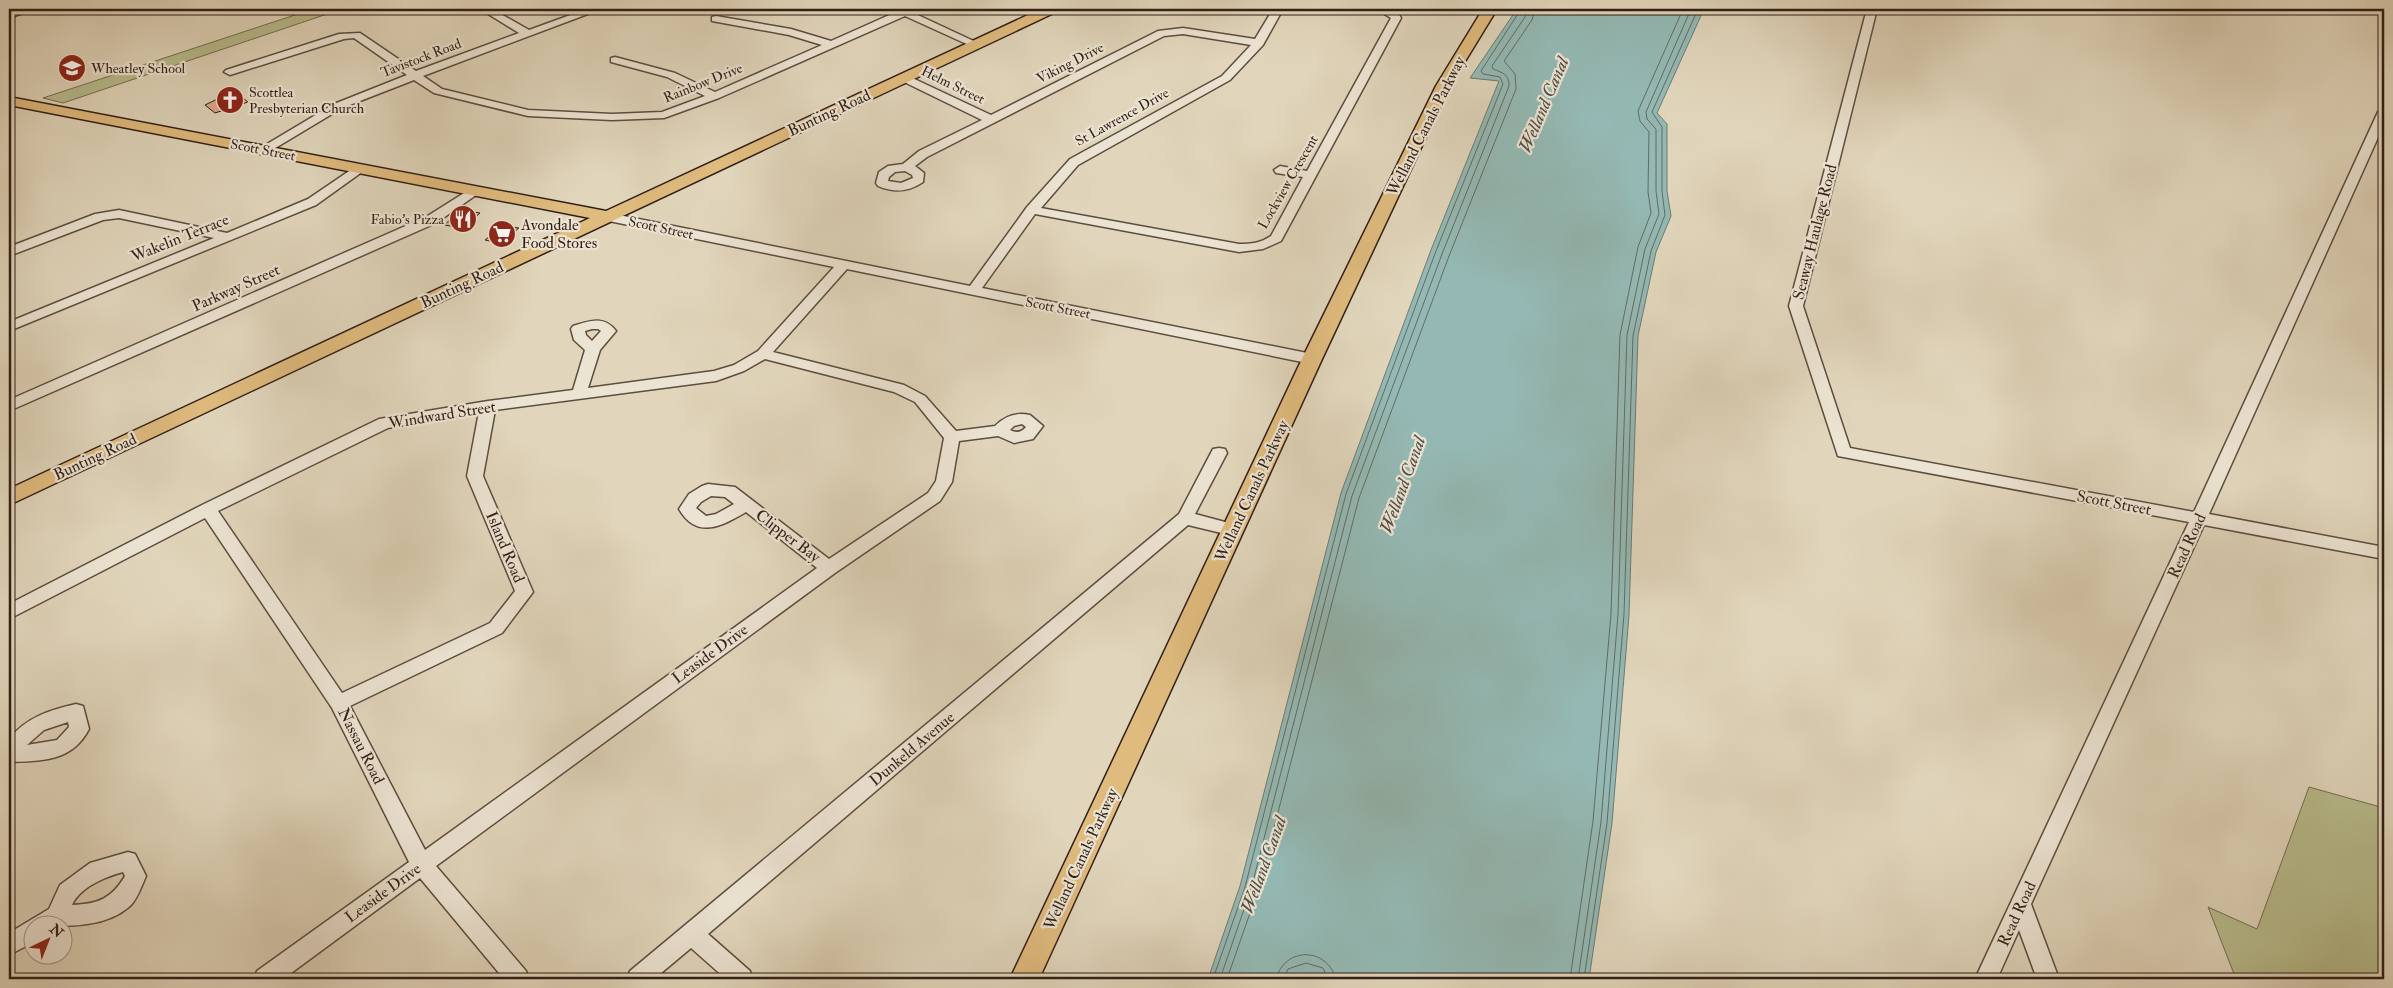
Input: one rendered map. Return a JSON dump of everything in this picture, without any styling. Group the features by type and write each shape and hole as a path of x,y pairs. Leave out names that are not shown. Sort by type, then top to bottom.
{"main road":[{"name":"Bunting Road","path":"9,498 1051,9"},
{"name":"Welland Canals Parkway","path":"1024,979 1312,359 1442,86 1490,9"},
{"name":"Scott Street","path":"9,101 609,217"},
{"path":"532,203 564,214 570,225 546,245"}],"street":[{"path":"9,15 29,9"},
{"path":"485,9 528,34"},
{"name":"Tavistock Road","path":"264,150 338,106 416,75 596,9"},
{"name":"St Lawrence Drive","path":"973,291 1032,210 1074,162 1226,78 1243,64 1259,43 1278,9"},
{"name":"Lockview Crescent","path":"1032,210 1239,248 1254,248 1270,242 1276,238 1396,18 1394,14 1381,9"},
{"name":"Seaway Haulage Road","path":"1844,452 1796,306 1872,9"},
{"path":"901,10 975,44"},
{"name":"Rainbow Drive","path":"230,72 343,36 356,35 438,91 468,100 528,113 612,117 664,115 714,96 832,45 901,10"},
{"path":"716,19 791,32 832,45"},
{"name":"Viking Drive","path":"907,167 923,154 1162,33 1183,31 1259,43"},
{"path":"615,60 671,75 714,96"},
{"name":"Helm Street","path":"904,78 990,119"},
{"name":"Read Road","path":"1986,979 2199,519 2384,112"},
{"name":"Wakelin Terrace","path":"9,327 312,202 358,169"},
{"path":"1280,170 1311,175"},
{"name":"Parkway Street","path":"9,406 431,220 472,192"},
{"path":"9,252 100,217 119,214 229,237"},
{"name":"Scott Street","path":"609,217 1312,359"},
{"name":"Windward Street","path":"9,612 208,509 384,423 488,406 716,376 739,368 763,354 843,265"},
{"path":"579,394 593,350"},
{"path":"763,354 899,388 920,399 952,437 1000,431"},
{"name":"Island Road","path":"339,703 496,628 524,592 476,476 488,406"},
{"name":"Leaside Drive","path":"265,979 829,568 934,497 944,482 952,437"},
{"name":"Scott Street","path":"1844,452 2384,553"},
{"name":"Dunkeld Avenue","path":"638,979 1185,518 1220,453"},
{"name":"Clipper Bay","path":"746,504 829,568"},
{"name":"Nassau Road","path":"208,509 339,703 422,864 518,979"},
{"path":"1185,518 1234,530"},
{"path":"2021,905 2048,979"},
{"path":"692,934 742,979"},
{"path":"9,945 22,937"}],"green space":[{"path":"313,9 342,9 63,103 43,98"},
{"path":"2309,787 2384,808 2384,979 2236,979 2208,907 2257,929"}],"water":[{"name":"Welland Canal","path":"1517,9 1704,9 1657,113 1667,124 1667,191 1671,216 1656,252 1638,336 1629,615 1612,823 1589,979 1321,979 1306,975 1290,979 1208,979 1240,886 1341,493 1431,250 1499,81 1470,78"}],"building":[{"name":"Scottlea Presbyterian Church","path":"234,91 248,102 215,113 205,105"},
{"name":"Fabio's Pizza","path":"462,210 480,213 463,228 444,225"},
{"name":"Avondale Food Stores","path":"503,226 519,228 500,243 485,240"}],"place":[{"name":"Wheatley School","path":"72,68"},
{"name":"Scottlea Presbyterian Church","path":"230,100"},
{"name":"Fabio's Pizza","path":"463,219"},
{"name":"Avondale Food Stores","path":"502,234"}]}
